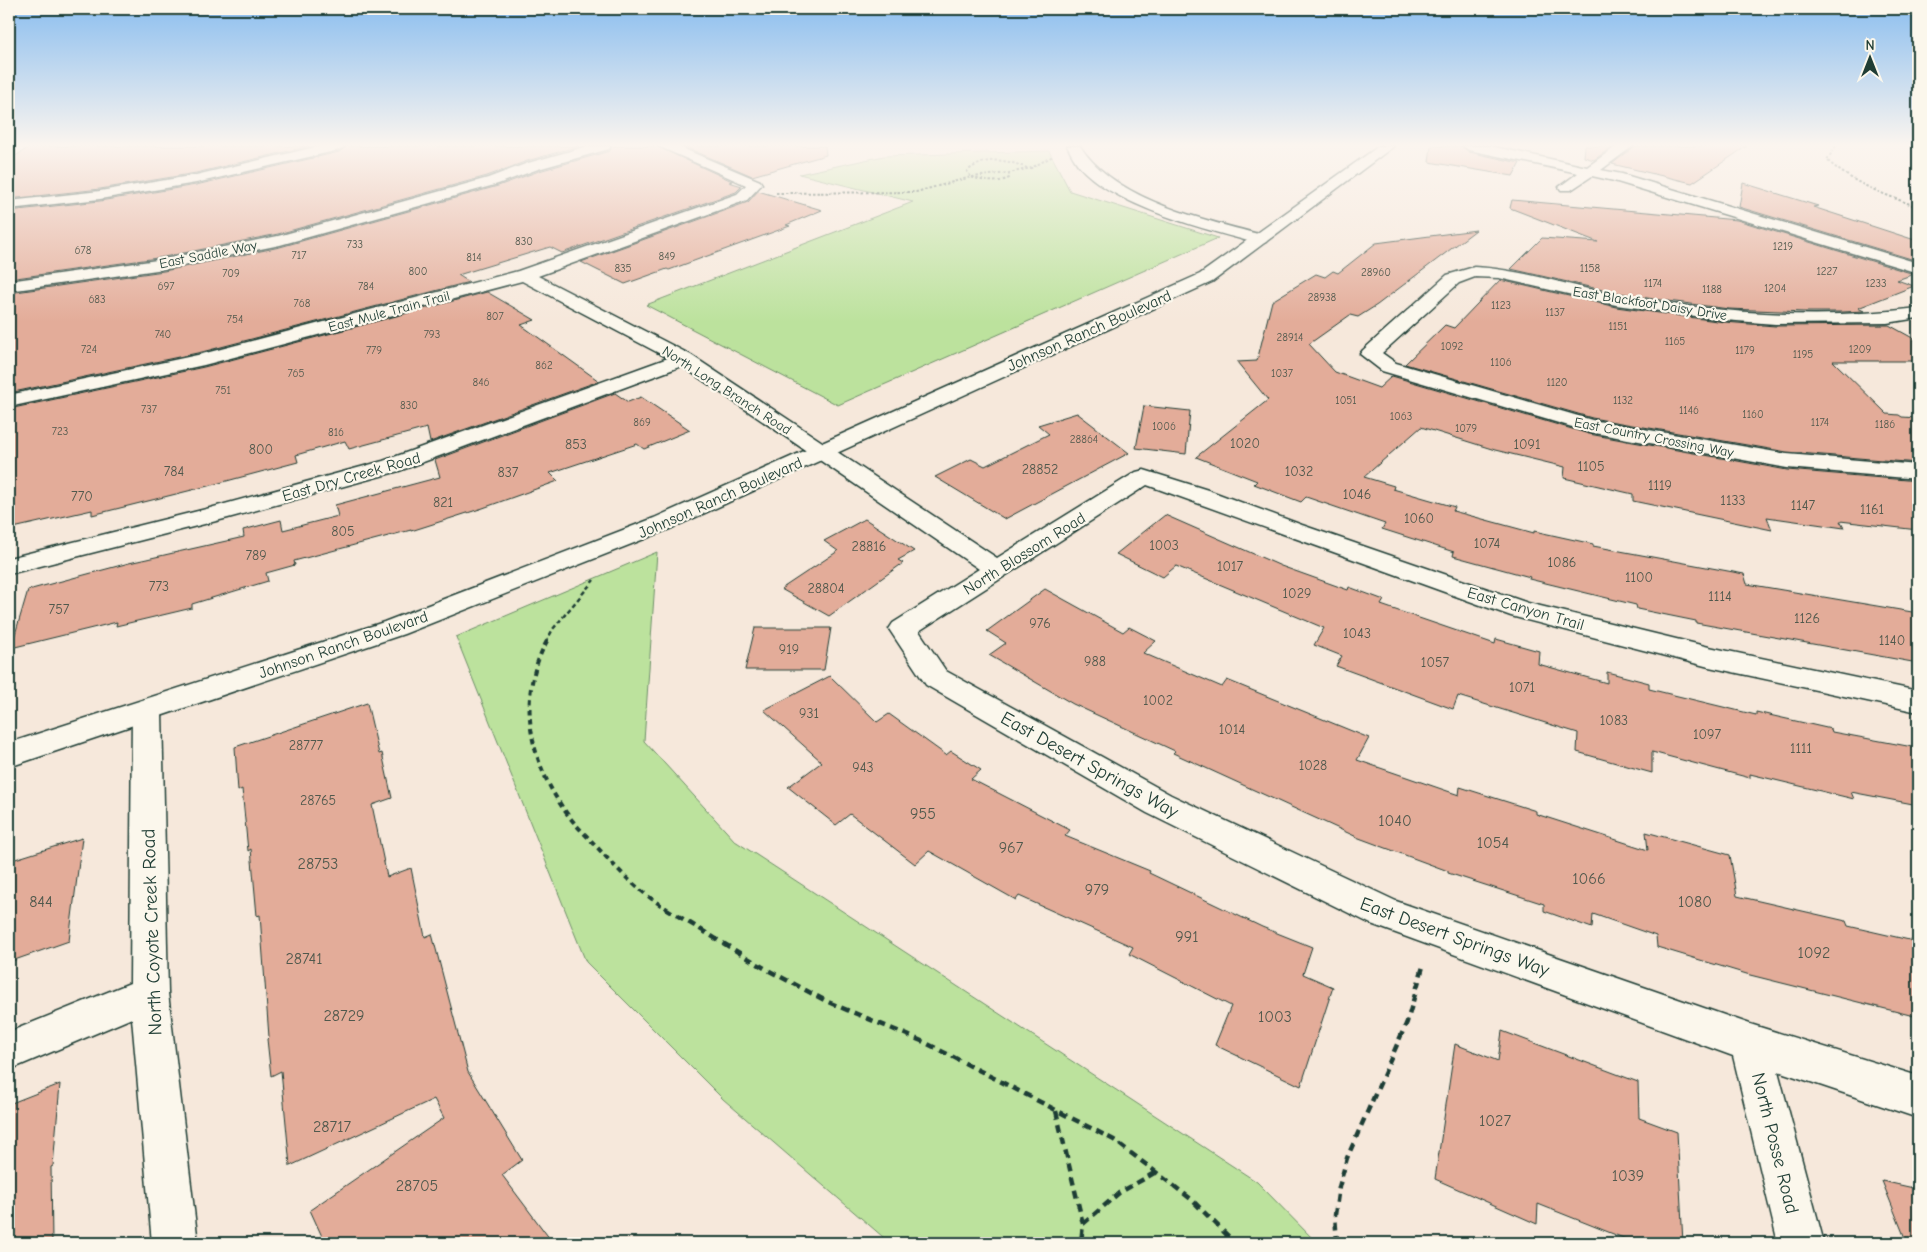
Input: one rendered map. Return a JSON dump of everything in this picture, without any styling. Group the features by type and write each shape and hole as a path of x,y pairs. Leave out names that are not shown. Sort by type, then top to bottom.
{"street":[{"name":"East Saddle Way","path":"9,286 164,264 280,240 408,204"},
{"name":"East Mule Train Trail","path":"9,401 204,359 524,275 721,204"},
{"path":"1152,204 1180,216 1260,239"},
{"name":"Johnson Ranch Boulevard","path":"9,755 394,628 663,523 1206,278 1308,204"},
{"path":"1705,204 1918,268"},
{"name":"East Blackfoot Daisy Drive","path":"1370,354 1453,279 1474,272 1500,273 1542,285 1616,300 1724,315 1775,319 1819,319 1887,318 1918,313"},
{"name":"North Long Branch Road","path":"524,275 684,359 997,570"},
{"name":"East Country Crossing Way","path":"1370,354 1389,366 1589,426 1787,461 1918,472"},
{"name":"East Dry Creek Road","path":"9,566 219,513 391,466 684,359"},
{"name":"North Blossom Road","path":"903,629 1144,477"},
{"name":"East Canyon Trail","path":"1144,477 1200,495 1293,530 1521,610 1709,657 1918,701"},
{"name":"East Desert Springs Way","path":"903,629 936,678 1159,804 1384,913 1750,1043 1918,1097"},
{"name":"North Coyote Creek Road","path":"147,711 149,993 175,1243"},
{"path":"9,1051 149,993"},
{"name":"North Posse Road","path":"1750,1043 1802,1243"}],"path":[{"path":"600,572 553,629 541,651 529,690 532,741 543,774 568,815 614,866 660,905 766,969 828,1002 924,1042 1114,1140 1191,1199 1235,1243"},
{"path":"1337,1243 1335,1230 1338,1187 1347,1156 1407,1021 1427,955 1432,930"},
{"path":"1056,1110 1083,1224 1081,1243"},
{"path":"1083,1224 1119,1193 1156,1172"},
{"path":"1226,1234 1226,1243"}],"green space":[{"path":"907,204 1112,204 1218,238 838,405 646,305"},
{"path":"657,552 644,741 735,841 1257,1182 1317,1243 890,1243 723,1099 586,962 456,637"}],"building":[{"path":"69,204 385,204 278,234 164,257 9,279 9,211"},
{"path":"432,204 701,204 562,253 550,247 458,275 469,282 202,352 9,393 9,293 164,271 280,247"},
{"path":"741,204 803,204 822,210 786,225 790,226 625,284 581,262"},
{"path":"1511,204 1562,204 1737,220 1914,274 1897,280 1914,286 1858,308 1864,311 1843,312 1729,309 1653,299 1598,289 1511,269 1542,238 1598,242 1510,208"},
{"path":"1739,204 1813,204 1818,206 1813,207 1918,241 1918,261 1739,207"},
{"path":"1476,230 1377,305 1358,317 1350,315 1309,344 1335,372 1379,388 1392,376 1589,434 1787,470 1918,481 1918,530 1840,521 1844,528 1767,517 1772,530 1633,501 1633,494 1564,478 1565,467 1495,450 1421,427 1364,477 1394,486 1393,489 1455,507 1453,511 1534,533 1534,531 1593,544 1593,546 1744,574 1747,584 1918,613 1918,663 1696,623 1696,621 1637,609 1636,605 1529,579 1530,577 1453,556 1454,552 1382,529 1385,524 1306,497 1301,502 1254,484 1257,481 1196,457 1268,400 1237,362 1257,361 1272,301 1316,274 1325,277 1333,271 1338,273 1376,243"},
{"path":"1500,280 1616,307 1724,322 1775,326 1889,325 1918,341 1918,361 1833,361 1887,414 1918,418 1918,463 1787,452 1592,418 1405,364 1445,325 1454,328"},
{"path":"487,292 535,320 521,325 599,381 430,442 427,428 349,449 345,441 296,455 298,462 208,486 92,515 92,510 9,529 9,409 204,367"},
{"path":"615,393 628,402 641,397 690,430 644,449 637,444 550,473 558,481 483,508 411,531 294,561 295,565 266,573 268,581 192,604 192,608 116,626 117,622 11,648 28,590 129,563 244,537 243,530 281,520 283,530 338,516 335,505 440,477 435,460"},
{"path":"1144,406 1190,411 1186,454 1136,448"},
{"path":"1077,413 1129,453 1005,519 935,477 971,459 985,466 1049,434 1038,425"},
{"path":"1165,515 1281,566 1348,590 1349,587 1384,600 1381,605 1495,644 1496,639 1539,651 1538,664 1607,683 1607,672 1649,683 1649,689 1756,715 1756,712 1831,729 1832,732 1918,748 1918,805 1851,792 1854,799 1750,774 1750,778 1652,752 1652,773 1577,752 1578,733 1458,696 1453,709 1336,666 1342,656 1314,645 1324,628 1176,566 1163,577 1116,554"},
{"path":"865,519 914,551 898,560 903,563 829,616 781,589 838,551 824,541"},
{"path":"1045,589 1123,632 1129,627 1156,641 1143,653 1222,687 1227,680 1369,738 1357,760 1459,795 1460,787 1648,850 1646,832 1730,855 1737,896 1846,921 1848,926 1918,942 1918,1017 1750,975 1657,947 1656,936 1593,914 1592,928 1544,911 1544,904 1448,873 1448,871 1359,838 1173,753 1175,751 1073,704 989,655 1006,643 987,631"},
{"path":"755,628 831,628 824,670 745,670"},
{"path":"830,676 877,722 889,714 946,755 951,751 981,770 971,779 1070,830 1065,836 1150,871 1149,873 1262,927 1312,947 1303,974 1333,987 1301,1086 1215,1045 1231,1006 1129,954 1133,947 1019,896 1016,900 929,851 915,864 850,814 836,825 788,787 822,762 764,710"},
{"path":"367,703 379,754 382,753 392,798 372,805 387,877 411,868 425,937 432,934 468,1072 522,1160 502,1175 553,1243 325,1243 310,1210 444,1118 434,1099 290,1166 281,1071 271,1076 260,915 257,916 251,849 248,851 242,789 238,791 235,747"},
{"path":"82,838 69,941 9,962 9,861"},
{"path":"1502,1031 1638,1082 1639,1118 1677,1132 1683,1243 1636,1243 1538,1204 1537,1224 1435,1179 1455,1044 1498,1061"},
{"path":"60,1084 53,1166 51,1167 52,1243 9,1243 9,1104"},
{"path":"1882,1181 1918,1189 1918,1243 1907,1243"}]}
